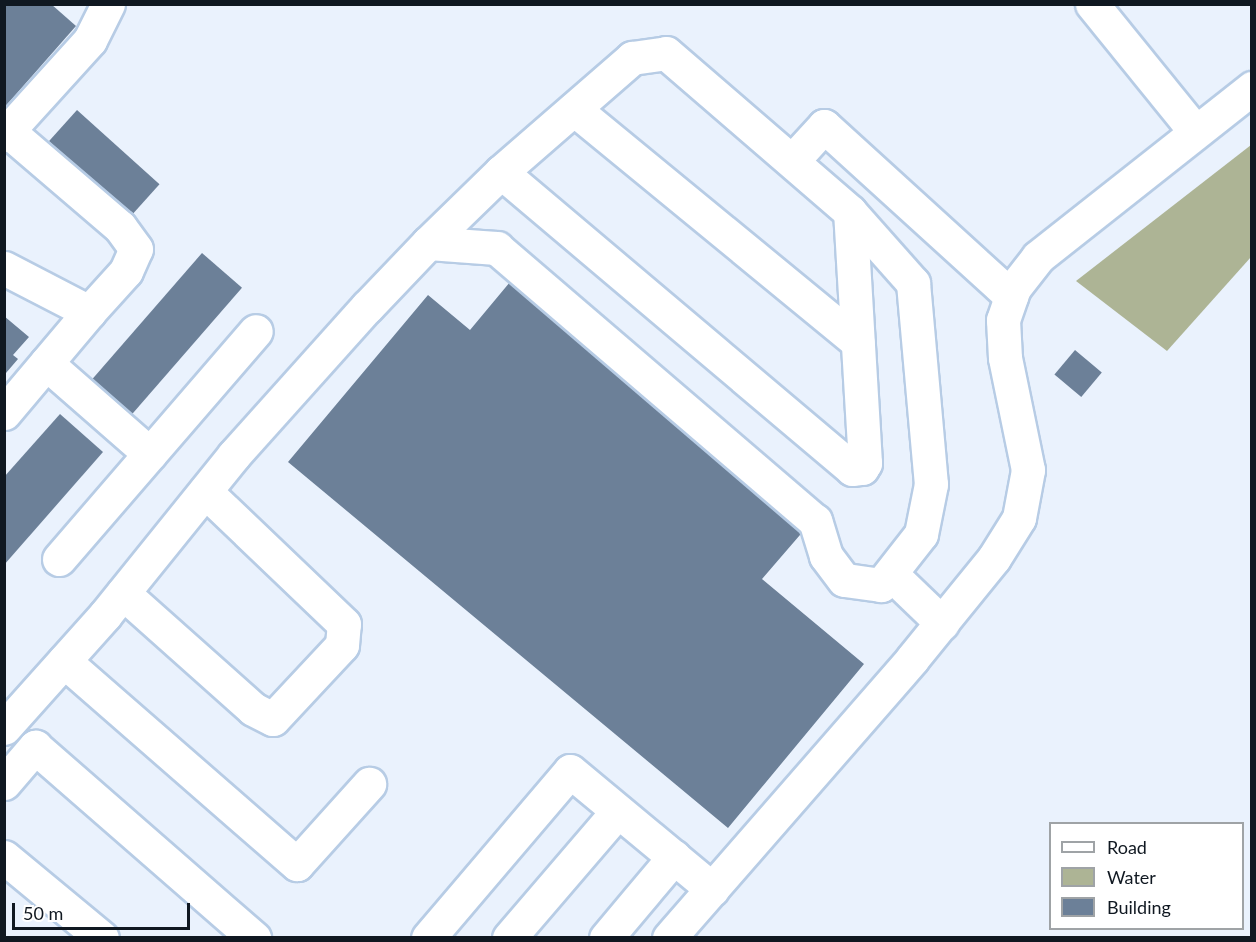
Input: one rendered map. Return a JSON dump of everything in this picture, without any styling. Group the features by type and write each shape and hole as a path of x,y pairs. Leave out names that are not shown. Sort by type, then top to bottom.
{"street":[{"path":"4,413 130,265 134,243 6,133 90,40 108,4"},
{"path":"1092,4 1194,130"},
{"path":"4,728 123,593 205,491 428,243 501,172 633,58 666,53 793,160 850,212 913,283 931,484 921,534 881,585 844,580 826,556 815,521 497,248 428,243"},
{"path":"669,938 942,623 994,558 1019,518 1028,470 1005,358 1003,320 1011,296 1038,257 1194,130 1251,87"},
{"path":"574,109 858,342"},
{"path":"793,160 824,126 1011,296"},
{"path":"501,172 852,469 862,468 865,463 850,212"},
{"path":"4,268 89,312"},
{"path":"59,559 256,331"},
{"path":"46,363 150,454"},
{"path":"123,593 253,709 273,719 342,645 344,624 205,491"},
{"path":"891,574 942,623"},
{"path":"64,661 297,864 369,784"},
{"path":"4,783 35,747 240,933"},
{"path":"428,938 570,771 712,889"},
{"path":"509,938 618,811"},
{"path":"4,857 102,938"},
{"path":"606,938 674,858"}],"water":[{"path":"1251,145 1251,257 1167,351 1076,281"}],"building":[{"path":"4,4 51,4 76,26 4,108"},
{"path":"77,110 159,184 131,215 49,141"},
{"path":"202,253 242,288 129,418 89,384"},
{"path":"510,282 806,528 762,579 864,664 728,828 288,462 428,295 470,330"},
{"path":"4,316 29,337 13,355 18,359 6,373"},
{"path":"1075,350 1102,372 1081,397 1054,375"},
{"path":"60,414 103,452 4,565 4,477"}]}
